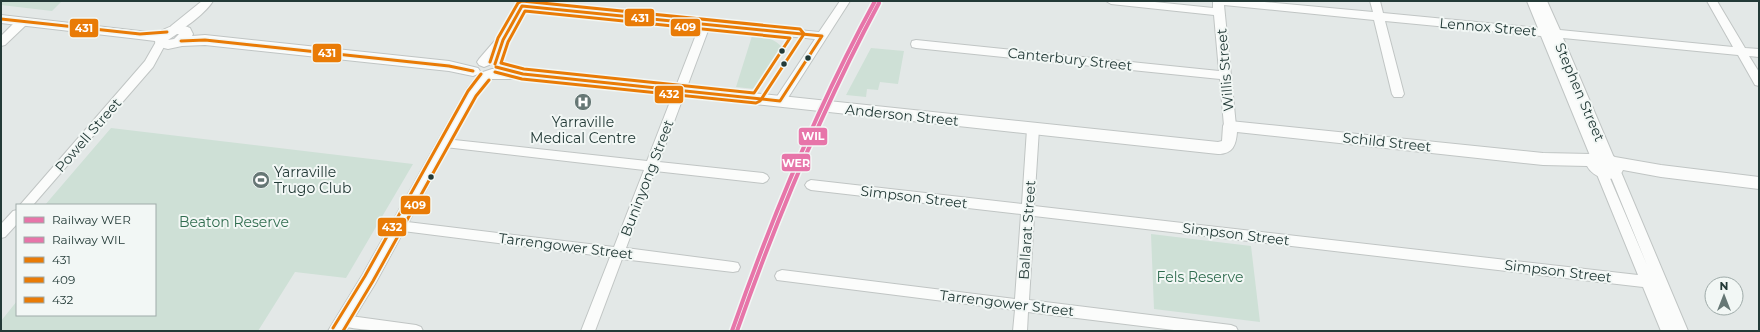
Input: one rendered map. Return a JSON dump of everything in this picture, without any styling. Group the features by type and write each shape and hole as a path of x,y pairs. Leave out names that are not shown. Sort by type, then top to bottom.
{"street":[{"name":"Powell Street","path":"27,204 173,37 208,1"},
{"path":"780,101 845,1"},
{"name":"Lennox Street","path":"1111,1 1218,5 1379,17 1759,53"},
{"path":"1375,1 1398,94"},
{"name":"Stephen Street","path":"1532,1 1550,33 1606,166 1661,283 1681,331"},
{"name":"Stephen Street","path":"1542,1 1550,33"},
{"path":"1712,1 1759,82"},
{"path":"416,331 340,326 369,279 523,3 705,25 822,36"},
{"name":"Willis Street","path":"1218,5 1230,133"},
{"name":"Anderson Street","path":"1,19 1218,148 1227,146 1230,133"},
{"path":"1,42 22,22"},
{"name":"Buninyong Street","path":"588,331 705,25"},
{"name":"Canterbury Street","path":"916,44 1224,75"},
{"name":"Ballarat Street","path":"1020,331 1033,129"},
{"name":"Schild Street","path":"1230,133 1543,159 1759,183"},
{"path":"445,143 763,178"},
{"name":"Stephen Street","path":"1606,166 1648,282 1668,331"},
{"name":"Simpson Street","path":"811,185 1661,283"},
{"path":"1,233 16,216"},
{"name":"Tarrengower Street","path":"399,226 733,267"},
{"name":"Tarrengower Street","path":"782,276 1231,331"}],"green space":[{"path":"1,1 62,1 52,11 1,5"},
{"path":"752,36 768,38 775,41 782,47 782,53 759,86 755,89 736,87"},
{"path":"871,48 904,51 898,84 880,82 878,90 867,89 866,97 846,95"},
{"name":"Beaton Reserve","path":"111,128 413,164 346,278 295,272 258,331 1,331 1,321 16,302 16,316 156,316 156,204 46,204"},
{"name":"Fels Reserve","path":"1151,234 1251,246 1260,322 1154,309"}],"rail line":[{"name":"WER","path":"732,331 763,246 796,163 833,81 875,1"},
{"name":"WIL","path":"737,331 784,205 801,164 838,83 879,3"}],"transit line":[{"name":"432","path":"490,62 498,38 518,3 522,1 800,29 804,34 760,101 756,103 522,79 495,72"},
{"name":"431","path":"495,64 503,40 522,6 822,36 780,101 523,74 496,67"},
{"name":"409","path":"525,11 790,38 754,93 524,69 501,63 508,42 525,11"},
{"name":"431","path":"1,19 140,34 167,32"},
{"name":"431","path":"181,41 205,40 449,66 473,71"},
{"name":"432","path":"333,328 365,276 468,91 481,74"},
{"name":"409","path":"343,331 373,281 476,96 489,80"}],"place":[{"name":"Yarraville Medical Centre","path":"583,102"},
{"name":"Yarraville Trugo Club","path":"261,180"}]}
